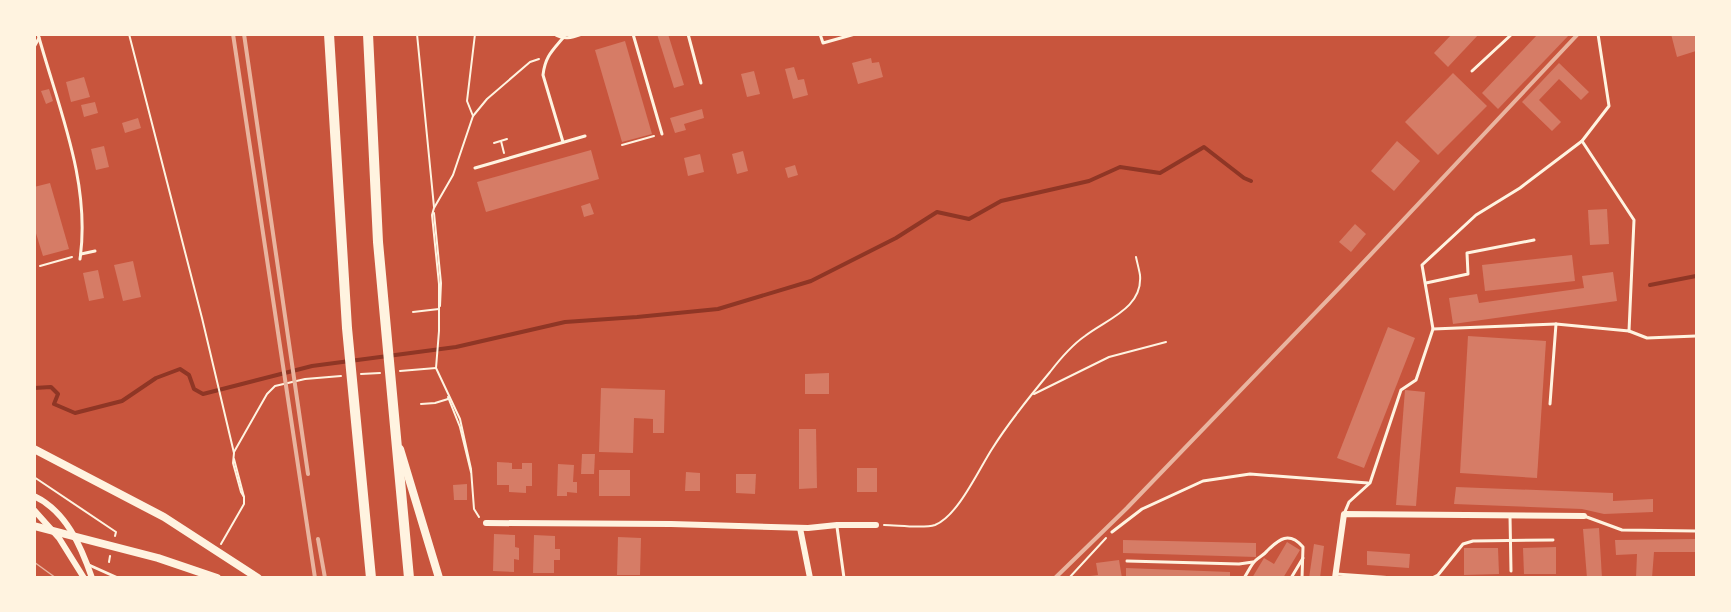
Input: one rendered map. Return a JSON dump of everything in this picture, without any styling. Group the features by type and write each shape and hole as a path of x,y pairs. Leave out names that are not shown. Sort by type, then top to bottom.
{"highway":[{"path":"329,34 340,241 371,578"},
{"path":"368,34 373,164 409,578"}],"main road":[{"path":"396,434 440,578"},
{"path":"34,449 164,517 258,578"},
{"path":"34,526 158,558 217,578"}],"street":[{"path":"34,496 56,511 72,531 92,578"},
{"path":"34,510 59,538 84,578"},
{"path":"1335,576 1344,513 1584,516"},
{"path":"486,523 671,524 800,528 876,525"},
{"path":"800,528 810,578"}],"lane":[{"path":"554,34 562,38 582,34"},
{"path":"633,34 662,134"},
{"path":"688,34 701,83"},
{"path":"820,34 823,43 855,34"},
{"path":"1472,71 1512,34"},
{"path":"1344,513 1349,502 1370,483 1401,390 1416,380 1433,329 1422,265 1476,215 1520,188 1582,141 1609,106 1598,34"},
{"path":"34,47 38,36"},
{"path":"38,36 61,106 71,150 82,211 80,257 95,251"},
{"path":"562,38 548,55 543,75 563,142"},
{"path":"475,168 585,136"},
{"path":"1582,141 1634,220 1629,331"},
{"path":"1425,283 1468,274 1467,252 1534,240"},
{"path":"1433,329 1556,324 1629,331 1647,338 1696,336"},
{"path":"1550,404 1556,324"},
{"path":"1112,532 1143,509 1203,481 1250,474 1370,483"},
{"path":"1510,515 1511,571"},
{"path":"1584,516 1622,530 1696,531"},
{"path":"837,525 844,578"},
{"path":"1127,561 1239,564 1253,562 1266,553 1275,542 1287,537 1298,541 1303,547 1302,578"},
{"path":"1432,578 1438,575 1463,544 1473,541 1553,540"},
{"path":"1291,578 1304,557"},
{"path":"1245,578 1253,562"},
{"path":"87,564 118,578"},
{"path":"1335,576 1394,578"}],"path":[{"path":"129,34 234,453 233,463 244,497 241,511 218,549"},
{"path":"417,34 441,283 439,320"},
{"path":"473,116 467,100 475,34"},
{"path":"486,523 474,509 471,472 460,419 436,368 439,284 432,215 453,175 473,116 487,99 530,62 548,55"},
{"path":"622,145 662,134"},
{"path":"494,143 507,139"},
{"path":"501,141 503,150"},
{"path":"876,525 934,525 947,516 967,492 992,449 1056,364 1083,337 1103,323 1117,317 1126,308 1138,291 1140,276 1136,256"},
{"path":"40,266 80,257"},
{"path":"413,312 439,309"},
{"path":"1031,395 1109,357 1166,342"},
{"path":"399,371 436,368"},
{"path":"352,375 387,372"},
{"path":"234,453 267,394 275,386 305,379 340,376"},
{"path":"421,404 435,403 448,397"},
{"path":"34,477 116,532 113,542"},
{"path":"1069,578 1112,532"},
{"path":"108,562 111,552"}],"building":[{"path":"657,34 668,34 684,85 674,88"},
{"path":"1452,34 1479,34 1448,67 1434,53"},
{"path":"1538,34 1570,34 1498,109 1482,93"},
{"path":"1671,34 1696,34 1696,51 1677,57"},
{"path":"625,41 652,134 622,142 595,50"},
{"path":"871,58 872,63 879,62 883,77 858,84 852,63"},
{"path":"1559,63 1589,92 1581,100 1559,79 1539,100 1561,122 1552,131 1522,102"},
{"path":"794,67 798,80 804,79 808,95 793,99 785,69"},
{"path":"754,71 760,94 747,97 741,74"},
{"path":"1453,73 1487,106 1438,155 1405,122"},
{"path":"84,77 90,97 71,102 66,82"},
{"path":"49,89 53,101 46,104 41,91"},
{"path":"95,102 98,113 84,117 81,105"},
{"path":"702,109 704,118 684,124 686,130 675,133 670,118"},
{"path":"138,118 141,128 125,133 122,123"},
{"path":"1397,141 1420,161 1394,191 1371,171"},
{"path":"104,146 109,167 96,170 91,149"},
{"path":"591,150 599,179 486,212 477,182"},
{"path":"743,151 748,171 737,174 732,154"},
{"path":"700,154 704,172 688,176 684,158"},
{"path":"795,165 798,175 788,178 785,168"},
{"path":"50,183 69,249 43,256 34,227 34,187"},
{"path":"590,203 594,214 584,217 581,206"},
{"path":"1607,209 1609,244 1590,245 1588,210"},
{"path":"1355,224 1366,234 1351,252 1339,242"},
{"path":"1572,255 1575,281 1485,291 1482,265"},
{"path":"133,261 141,297 123,301 114,265"},
{"path":"98,270 104,298 89,301 83,273"},
{"path":"1613,272 1617,301 1453,324 1449,298 1477,294 1479,303 1584,288 1582,276"},
{"path":"1388,327 1415,338 1364,468 1337,458"},
{"path":"1468,336 1546,341 1537,478 1460,473"},
{"path":"829,373 829,394 805,394 805,374"},
{"path":"601,388 665,390 664,433 653,433 653,419 634,418 633,453 599,452"},
{"path":"1405,390 1425,392 1416,506 1396,505"},
{"path":"799,429 816,429 817,488 799,489"},
{"path":"582,454 595,454 594,474 581,474"},
{"path":"497,462 512,463 512,469 522,469 522,463 532,463 532,486 526,486 526,493 509,492 509,485 497,485"},
{"path":"558,464 574,465 573,482 577,482 577,493 567,492 567,496 557,496"},
{"path":"857,468 877,468 877,492 857,492"},
{"path":"599,470 630,470 630,496 599,496"},
{"path":"686,472 700,473 700,491 685,491"},
{"path":"736,474 756,474 755,494 736,493"},
{"path":"467,484 467,500 454,500 453,485"},
{"path":"1456,487 1613,493 1613,501 1653,499 1653,512 1604,514 1582,509 1454,504"},
{"path":"1599,528 1602,578 1587,578 1583,529"},
{"path":"494,534 515,535 515,547 519,548 519,560 514,559 514,572 493,571"},
{"path":"534,535 555,536 555,549 560,549 560,560 554,560 554,573 533,573"},
{"path":"618,537 641,538 640,575 617,575"},
{"path":"1696,539 1696,552 1654,552 1652,578 1636,578 1637,554 1616,555 1615,540"},
{"path":"1123,540 1256,543 1256,557 1123,553"},
{"path":"1287,542 1300,550 1283,578 1252,578 1264,558 1274,564"},
{"path":"1314,544 1324,546 1320,578 1309,578"},
{"path":"1556,547 1556,574 1524,574 1523,548"},
{"path":"1464,548 1498,548 1499,574 1464,575"},
{"path":"1367,551 1410,554 1409,568 1367,565"},
{"path":"1119,560 1122,578 1090,578 1090,576 1098,575 1096,563"},
{"path":"1126,568 1230,572 1230,578 1126,578"}],"waterway":[{"path":"34,388 51,387 58,394 54,404 75,413 122,401 156,378 180,369 189,375 194,389 203,394 312,366 456,347 565,322 718,309 811,281 896,238 937,212 969,219 1001,201 1089,181 1120,167 1160,173 1204,147 1251,181"},
{"path":"1650,285 1696,276"}],"tram line":[{"path":"34,562 56,578"}],"railway":[{"path":"233,34 315,578"},
{"path":"244,34 308,474"},
{"path":"1055,578 1127,508 1343,284 1578,34"},
{"path":"318,539 325,578"}]}
